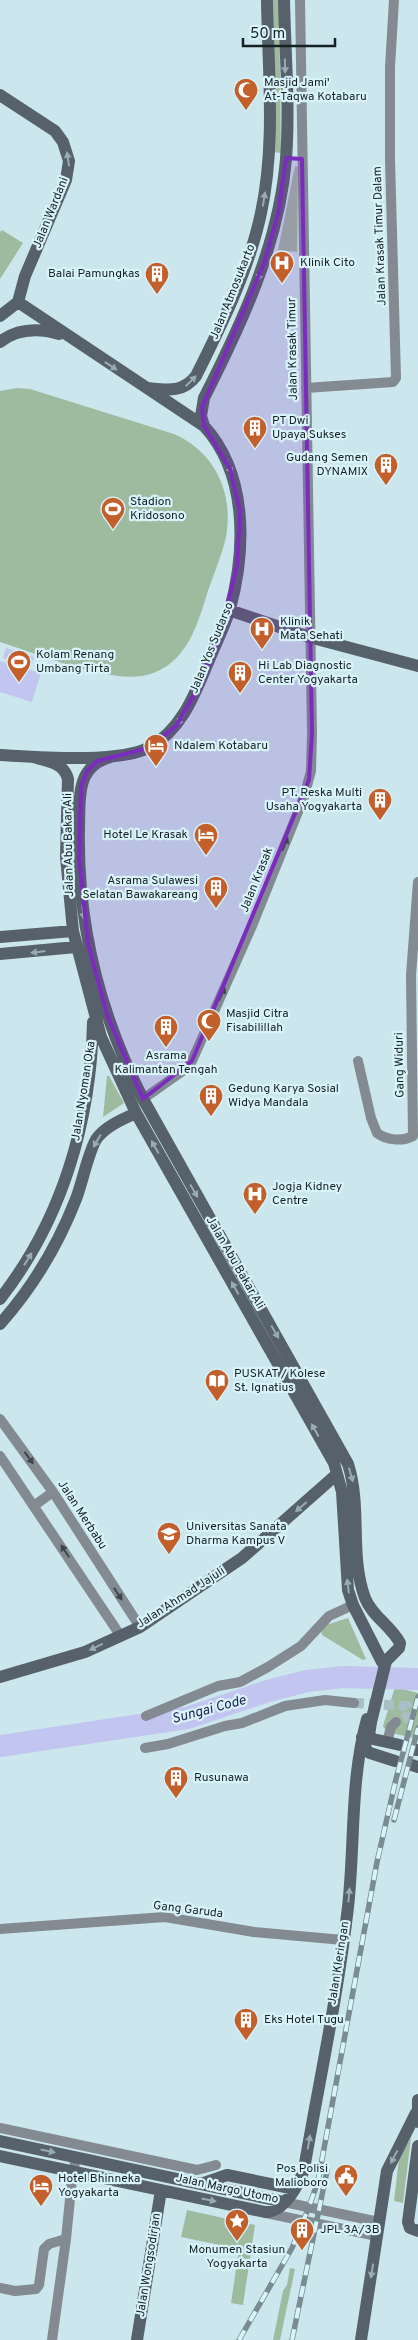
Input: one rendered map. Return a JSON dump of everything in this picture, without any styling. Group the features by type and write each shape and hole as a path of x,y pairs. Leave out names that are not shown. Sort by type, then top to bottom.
{"main road":[{"name":"Jalan Atmosukarto","path":"145,388 177,389 192,381 209,350 238,285 258,229 269,157 267,0"},
{"name":"Jalan Atmosukarto","path":"204,426 201,416 204,398 253,292 273,233 286,158 284,0"},
{"name":"Jalan Wardani","path":"0,95 55,131 63,142 70,161 66,180 25,276 18,302"},
{"path":"269,157 286,158"},
{"path":"258,229 273,233"},
{"path":"238,285 253,292"},
{"path":"0,316 18,302"},
{"name":"Jalan Yos Sudarso","path":"0,756 111,757 136,753 148,748 167,735 176,726 197,689 229,610 240,546 238,497 224,455 204,426 18,302"},
{"path":"0,342 18,332 33,330 51,332 71,338"},
{"path":"229,610 309,637 418,666"},
{"name":"Jalan Abu Bakar Ali","path":"33,757 59,765 67,774 66,857 72,931 94,1015 107,1052 136,1113 321,1441 337,1474 343,1502 348,1590 353,1605 384,1661 399,1648 400,1643 395,1634 370,1608 365,1596 358,1557 356,1496 348,1464 143,1099 120,1050 107,1015 90,953 82,909 79,857 81,786 92,765 111,757"},
{"path":"0,937 72,931"},
{"path":"0,954 76,947"},
{"name":"Jalan Nyoman Oka","path":"0,1299 40,1238 70,1165 80,1133 87,1091 94,1015"},
{"name":"Jalan Nyoman Oka","path":"0,1324 23,1297 60,1236 75,1201 96,1140 109,1127 136,1113"},
{"name":"Jalan Ahmad Jajuli","path":"0,1677 85,1652 140,1627 242,1558 337,1474"},
{"name":"Jalan Kleringan","path":"284,2202 295,2189 304,2169 343,1940 350,1881 357,1769 362,1737 369,1720 384,1661"},
{"path":"369,1720 369,1735 393,1744"},
{"path":"362,1737 367,1751 395,1761"},
{"path":"361,2340 386,2171 417,2119 418,2100"},
{"path":"2,2156 3,2141"},
{"name":"Jalan Margo Utomo","path":"3,2141 120,2166 150,2166 181,2173 201,2184 284,2202"},
{"path":"416,2231 410,2228 408,2222 418,2146"},
{"name":"Jalan Margo Utomo","path":"2,2156 265,2212 273,2211 284,2202"},
{"path":"117,2181 120,2166"},
{"path":"201,2184 227,2175 295,2189"},
{"name":"Jalan Wongsodirjan","path":"137,2340 161,2190"}],"street":[{"name":"Jalan Krasak Timur","path":"300,0 309,637"},
{"name":"Jalan Krasak Timur Dalam","path":"306,388 393,382 396,378 390,159 390,67 394,0"},
{"path":"286,158 302,159"},
{"name":"Jalan Krasak","path":"143,1099 187,1068 192,1061 252,926 304,797 309,780 312,751 309,637"},
{"name":"Gang Widuri","path":"358,1061 371,1118 377,1133 386,1139 409,1138 414,1132 415,1053 411,975 418,882"},
{"name":"Jalan Merbabu","path":"0,1419 53,1492 140,1627"},
{"path":"0,1456 35,1505 120,1635"},
{"path":"35,1505 53,1492"},
{"path":"146,1716 218,1686 240,1682 268,1667 301,1646 329,1616 353,1605"},
{"path":"146,1748 168,1744 225,1726 242,1723 285,1706 325,1700 354,1704"},
{"path":"393,1744 391,1727 396,1722"},
{"name":"Gang Garuda","path":"0,1929 165,1917 254,1932 343,1940"},
{"path":"0,2128 150,2166"},
{"path":"52,2340 76,2157"},
{"path":"181,2173 216,2165"},
{"path":"284,2202 379,2222"},
{"path":"265,2212 377,2236"},
{"path":"0,2288 15,2291 36,2289 44,2249 49,2244 66,2239"}],"highlighted area":[{"path":"286,158 302,159 312,733 309,780 192,1061 143,1099 107,1015 88,944 79,857 81,786 87,771 97,761 148,748 176,726 197,689 222,628 237,565 240,512 230,469 204,426 202,407 264,263 278,214"}],"green space":[{"path":"272,0 279,0 281,153 273,152"},
{"path":"295,166 298,167 297,252 278,250"},
{"path":"2,230 23,243 0,279 0,232"},
{"name":"Stadion Kridosono","path":"17,388 30,389 174,434 201,451 211,463 218,476 224,490 227,505 226,537 194,630 181,653 161,670 147,675 131,677 94,672 0,642 0,391"},
{"path":"107,1076 109,1076 124,1103 103,1117"},
{"path":"348,1618 366,1659 363,1660 322,1635 321,1631 326,1625"},
{"path":"395,1687 418,1693 418,1739 387,1732 383,1726"},
{"path":"411,2138 403,2203 394,2201 399,2158"},
{"path":"187,2210 255,2225 243,2305 231,2303 239,2249 181,2237"},
{"path":"290,2268 295,2269 280,2340 273,2340 283,2291 287,2285"}],"water":[{"path":"6,648 34,657 31,666 3,658"},
{"name":"Kolam Renang Umbang Tirta","path":"0,661 41,673 32,702 0,692"}],"waterway":[{"name":"Sungai Code","path":"0,1746 187,1718 268,1691 307,1681 343,1677 418,1679"}],"tunnel":[{"path":"354,1703 407,1706 409,1716 396,1722"}],"railway":[{"path":"239,2340 292,2248 318,2181 377,1862 396,1779 418,1697"},
{"path":"394,1820 418,1728"},
{"path":"292,2340 327,2171"}],"place":[{"name":"Masjid Jami' At-Taqwa Kotabaru","path":"246,111"},
{"name":"Klinik Cito","path":"282,284"},
{"name":"Balai Pamungkas","path":"157,295"},
{"name":"PT Dwi Upaya Sukses","path":"255,449"},
{"name":"Gudang Semen DYNAMIX","path":"386,486"},
{"name":"Stadion Kridosono","path":"113,530"},
{"name":"Klinik Mata Sehati","path":"262,650"},
{"name":"Kolam Renang Umbang Tirta","path":"19,683"},
{"name":"Hi Lab Diagnostic Center Yogyakarta","path":"240,694"},
{"name":"Ndalem Kotabaru","path":"156,767"},
{"name":"PT. Reska Multi Usaha Yogyakarta","path":"380,821"},
{"name":"Hotel Le Krasak","path":"206,856"},
{"name":"Asrama Sulawesi Selatan Bawakareang","path":"216,909"},
{"name":"Masjid Citra Fisabilillah","path":"209,1042"},
{"name":"Asrama Kalimantan Tengah","path":"166,1048"},
{"name":"Gedung Karya Sosial Widya Mandala","path":"211,1117"},
{"name":"Jogja Kidney Centre","path":"255,1215"},
{"name":"PUSKAT / Kolese St. Ignatius","path":"217,1402"},
{"name":"Universitas Sanata Dharma Kampus V","path":"169,1555"},
{"name":"Rusunawa","path":"176,1799"},
{"name":"Eks Hotel Tugu","path":"246,2041"},
{"name":"Pos Polisi Malioboro","path":"346,2197"},
{"name":"Hotel Bhinneka Yogyakarta","path":"41,2207"},
{"name":"Monumen Stasiun Yogyakarta","path":"237,2242"},
{"name":"JPL 3A/3B","path":"302,2251"}]}
